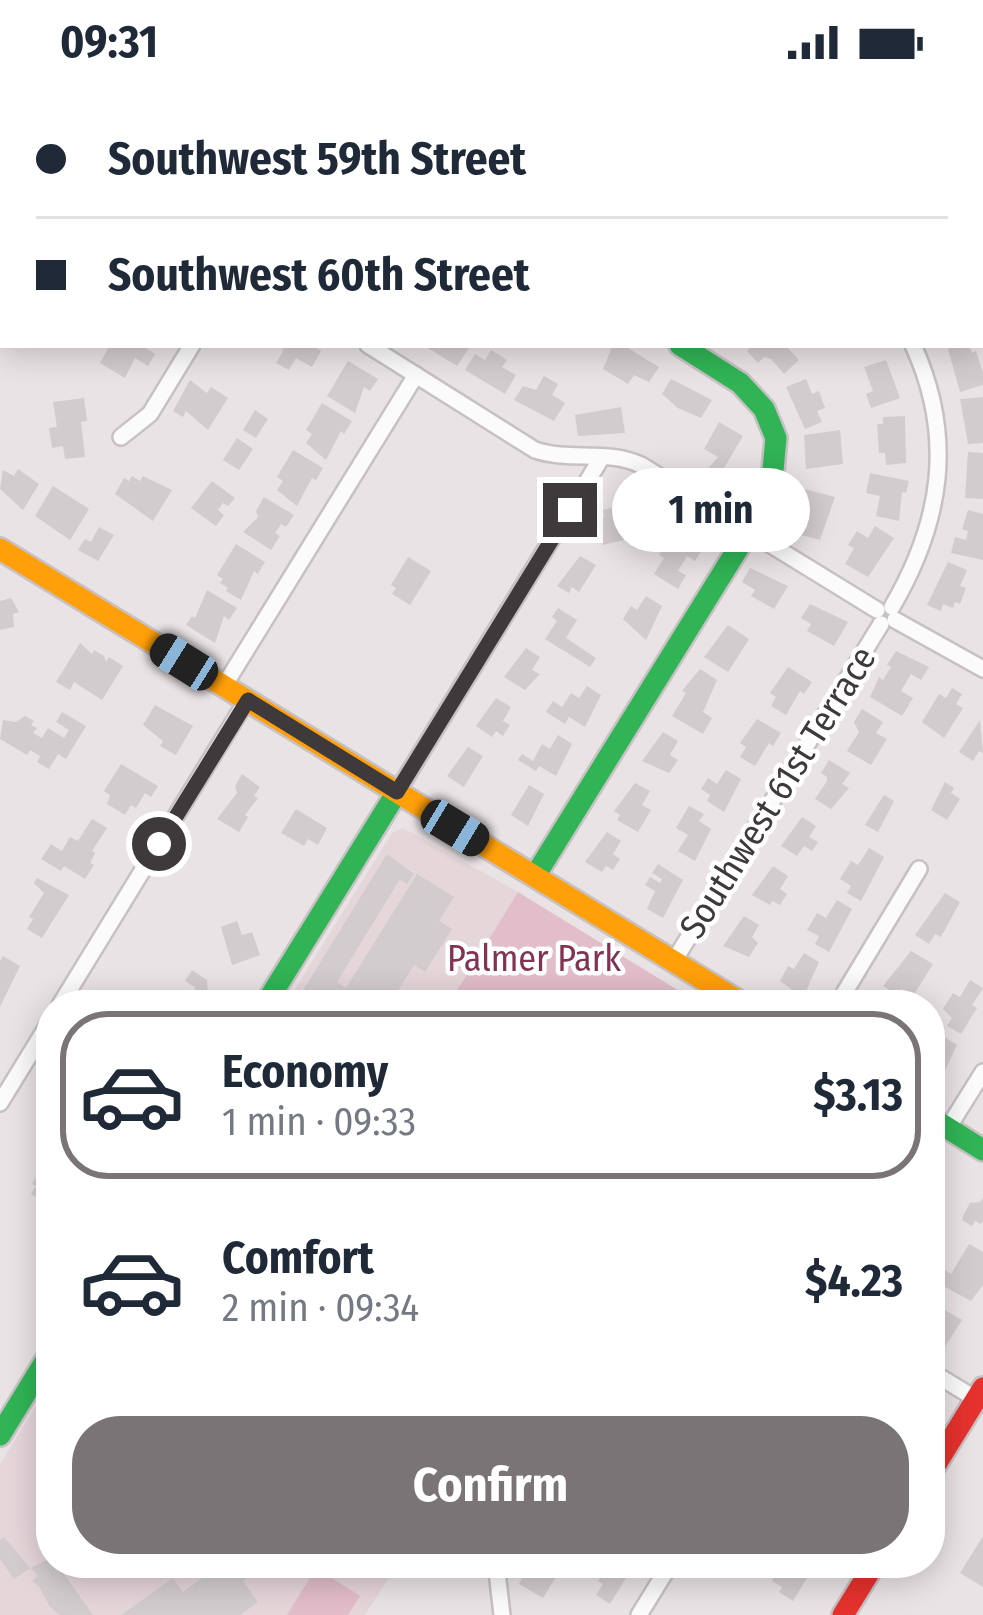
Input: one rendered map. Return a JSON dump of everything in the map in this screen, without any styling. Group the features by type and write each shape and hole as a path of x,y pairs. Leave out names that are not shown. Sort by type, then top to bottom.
{"street":[{"path":"121,437 150,414 190,348"},
{"path":"373,348 535,449 567,457 632,460 886,615 983,668"},
{"path":"535,876 748,531 775,469 773,427 747,389 685,348"},
{"name":"Southwest 61st Terrace","path":"674,961 886,615 926,536 940,461 929,394 914,348"},
{"path":"224,686 416,375"},
{"path":"274,990 602,457"},
{"path":"0,549 721,990"},
{"path":"69,990 248,700"},
{"path":"846,990 919,869"},
{"path":"0,1103 36,1044"},
{"path":"945,1116 983,1072"},
{"path":"945,1127 983,1150"},
{"path":"0,1435 36,1376"},
{"path":"945,1378 980,1394 945,1450"},
{"path":"498,1578 502,1615"},
{"path":"639,1615 662,1578"},
{"path":"843,1615 866,1578"}],"shaded area":[{"path":"403,828 518,892 457,990 294,990 392,833"},
{"path":"36,1405 36,1578 388,1578 365,1615 0,1615 0,1464"}],"green space":[{"name":"Palmer Park","path":"518,892 678,990 457,990"},
{"path":"310,1578 332,1578 360,1596 348,1615 287,1615"}],"building":[{"path":"108,348 146,348 155,354 148,366 135,358 125,378 100,363"},
{"path":"428,348 469,348 457,366"},
{"path":"612,348 628,348 659,367 649,382 634,375 628,384 603,369"},
{"path":"788,348 799,360 784,374 771,359 764,357 758,363 747,351"},
{"path":"948,349 976,351 983,385 960,392"},
{"path":"284,350 321,351 312,367 296,358 289,370 276,363"},
{"path":"491,350 507,360 502,367 516,375 505,394 465,370 475,354 485,360"},
{"path":"886,360 900,398 871,408 866,394 873,391 864,367"},
{"path":"348,361 378,379 370,391 364,387 355,413 327,396"},
{"path":"544,376 558,384 552,395 565,403 554,421 514,400 523,386 536,390"},
{"path":"671,379 712,400 701,418 662,394"},
{"path":"806,379 812,394 819,391 825,408 817,411 822,422 805,429 786,387"},
{"path":"190,380 207,393 211,387 228,398 208,430 186,411 183,417 173,411"},
{"path":"983,397 983,443 968,444 960,399"},
{"path":"84,398 85,457 65,459 63,446 52,448 49,428 57,427 53,402"},
{"path":"322,403 352,421 344,434 341,431 326,460 306,443 312,434 306,430"},
{"path":"621,407 625,433 578,436 575,415"},
{"path":"255,410 268,419 256,438 243,430"},
{"path":"905,416 906,463 886,465 885,453 879,453 877,424 883,424 883,417"},
{"path":"719,422 743,436 720,483 704,473 718,457 704,449"},
{"path":"840,430 843,464 806,469 804,435"},
{"path":"237,438 253,449 239,470 223,460"},
{"path":"293,450 323,468 297,506 277,490 283,481 277,477"},
{"path":"968,452 983,453 983,499 965,498"},
{"path":"18,469 39,484 23,510 0,489 3,470 14,476"},
{"path":"870,473 909,481 906,493 902,492 899,521 876,516 880,496 866,493"},
{"path":"132,476 140,481 143,476 172,490 153,521 115,494 124,478 129,481"},
{"path":"212,481 235,498 218,510 224,515 216,526 191,508"},
{"path":"53,486 89,509 70,540 35,516"},
{"path":"800,488 835,497 820,540 793,533"},
{"path":"635,492 641,516 629,519 632,538 603,545 597,518 604,517 603,510 619,506 620,495"},
{"path":"264,497 294,515 275,533 280,536 271,550 243,532 258,517 256,511"},
{"path":"968,510 983,514 983,560 951,553 955,537 966,540 968,531 962,529"},
{"path":"875,526 894,538 868,577 845,564 854,548 848,545 857,531 868,538"},
{"path":"99,527 114,535 98,561 78,550 85,539 91,542"},
{"path":"682,535 703,548 695,561 687,556 678,571 686,575 678,589 654,574 667,541 675,546"},
{"path":"236,544 265,562 258,574 254,571 241,600 226,591 217,575"},
{"path":"580,556 596,565 579,592 572,587 569,593 557,586"},
{"path":"408,557 431,571 410,605 392,594 396,588 391,585"},
{"path":"948,562 967,570 960,586 966,588 960,604 955,602 953,608 943,604 941,611 927,605"},
{"path":"750,568 788,586 774,609 751,596 755,590 742,582"},
{"path":"207,590 237,608 229,620 224,616 215,643 186,625 195,618"},
{"path":"646,596 662,606 646,640 623,619"},
{"path":"11,598 19,612 13,614 14,627 0,630 0,601"},
{"path":"810,604 848,622 834,646 807,631 811,624 801,618"},
{"path":"558,608 577,620 566,638 596,658 590,667 545,639 557,621 552,617"},
{"path":"728,625 749,639 728,672 704,657"},
{"path":"80,643 92,654 94,650 104,656 106,662 109,657 123,666 102,700 74,682 70,690 56,682"},
{"path":"526,648 540,657 532,670 540,674 525,690 504,677"},
{"path":"896,651 929,667 921,680 911,674 901,691 913,698 902,716 870,697"},
{"path":"788,667 812,682 804,694 800,691 786,715 771,706 776,697 770,693"},
{"path":"700,669 717,680 703,712 712,718 703,734 672,716 686,693 682,691"},
{"path":"587,686 601,695 585,727 569,717 565,724 546,712 553,701 562,707 571,693 579,698"},
{"path":"952,688 962,694 956,704 963,708 944,738 922,722 939,694 946,698"},
{"path":"496,698 511,707 503,721 510,725 503,736 496,731 492,737 476,726"},
{"path":"155,705 193,726 176,755 160,746 163,741 143,725"},
{"path":"862,709 883,722 876,733 887,739 871,765 847,751 859,732 854,722"},
{"path":"62,712 86,726 66,759 58,754 49,769 37,762 40,756 30,750 27,755 0,739 3,720 16,722 25,716 34,721 33,733 42,738 48,728 64,738 69,730 56,722"},
{"path":"757,719 781,733 755,766 740,757 746,747 740,743"},
{"path":"980,720 983,753 979,751 973,761 959,752"},
{"path":"663,732 678,741 670,755 678,760 669,773 642,761"},
{"path":"558,735 572,744 556,776 518,760 522,754 533,761 542,744 550,749"},
{"path":"468,747 483,756 464,787 447,776"},
{"path":"829,760 850,773 842,784 849,788 831,809 815,799 827,781 821,773"},
{"path":"121,764 158,786 151,797 145,793 125,815 107,804 110,795 104,791"},
{"path":"726,770 741,779 724,812 707,801 710,795 701,789 708,778 717,784"},
{"path":"242,774 260,787 239,832 217,819 237,793 235,786"},
{"path":"945,782 960,799 947,820 931,810"},
{"path":"635,783 650,791 642,805 651,810 638,832 617,820 620,815 614,811"},
{"path":"529,785 544,794 528,826 511,815"},
{"path":"884,795 894,801 878,832 865,825"},
{"path":"689,806 704,814 699,821 711,829 695,861 678,851 688,835 676,828"},
{"path":"296,809 327,828 318,845 308,839 304,846 281,833"},
{"path":"802,817 816,826 809,837 818,842 812,851 804,846 797,856 781,846"},
{"path":"92,819 107,828 92,851 90,863 94,865 85,879 41,859 51,844 62,851 70,837 78,841"},
{"path":"607,832 621,841 613,854 620,859 613,870 606,866 602,872 585,862"},
{"path":"869,848 884,857 861,901 847,893 851,886 840,879 851,861 858,865"},
{"path":"387,854 414,874 407,884 400,879 337,982 346,988 417,874 454,897 439,921 452,929 425,972 414,965 398,990 303,990"},
{"path":"658,864 683,880 663,918 647,909 655,891 645,885 650,877 660,883 662,879 652,873"},
{"path":"773,866 788,876 780,889 787,894 780,905 752,895"},
{"path":"37,878 69,895 42,938 27,929 44,893 34,883"},
{"path":"945,893 960,902 941,937 935,934 929,944 915,935"},
{"path":"837,900 852,909 829,952 815,944 819,936 807,930 817,913 826,918"},
{"path":"744,916 759,925 752,937 758,943 749,957 723,946"},
{"path":"237,921 242,935 252,932 260,955 232,965 221,927"},
{"path":"911,951 933,964 917,990 883,986"},
{"path":"804,953 819,962 807,990 792,990 780,981 788,966 794,969"},
{"path":"3,956 20,966 0,1007 0,961"},
{"path":"192,970 207,980 208,990 195,990 185,981"},
{"path":"970,980 983,988 961,1034 947,1026 952,1018 945,1011 953,993 960,997"},
{"path":"945,1038 957,1045 945,1070"},
{"path":"983,1198 981,1224 975,1221 972,1226 962,1220 970,1203"},
{"path":"969,1244 983,1252 983,1285 971,1301 945,1287 945,1270 951,1274"},
{"path":"945,1310 962,1320 945,1347"},
{"path":"983,1536 983,1587 960,1573"},
{"path":"4,1537 30,1568 14,1579 0,1559"},
{"path":"67,1578 93,1615 60,1615 32,1581"},
{"path":"173,1578 183,1592 202,1578 247,1578 243,1581 258,1602 240,1615 121,1615"},
{"path":"522,1578 555,1578 543,1598 519,1584"},
{"path":"626,1578 610,1604 596,1595 603,1584 598,1581"},
{"path":"774,1578 807,1578 793,1601"}],"traffic: fast":[{"path":"535,876 737,550 772,481 776,438 764,409 740,383 685,348"},
{"path":"274,990 397,792"},
{"path":"945,1126 983,1150"},
{"path":"0,1435 36,1376"}],"traffic: slow":[{"path":"0,549 720,990"}],"traffic: jam":[{"path":"945,1450 983,1388"},
{"path":"843,1615 866,1578"}],"route":[{"path":"159,844 248,700 397,792 570,510"}]}
